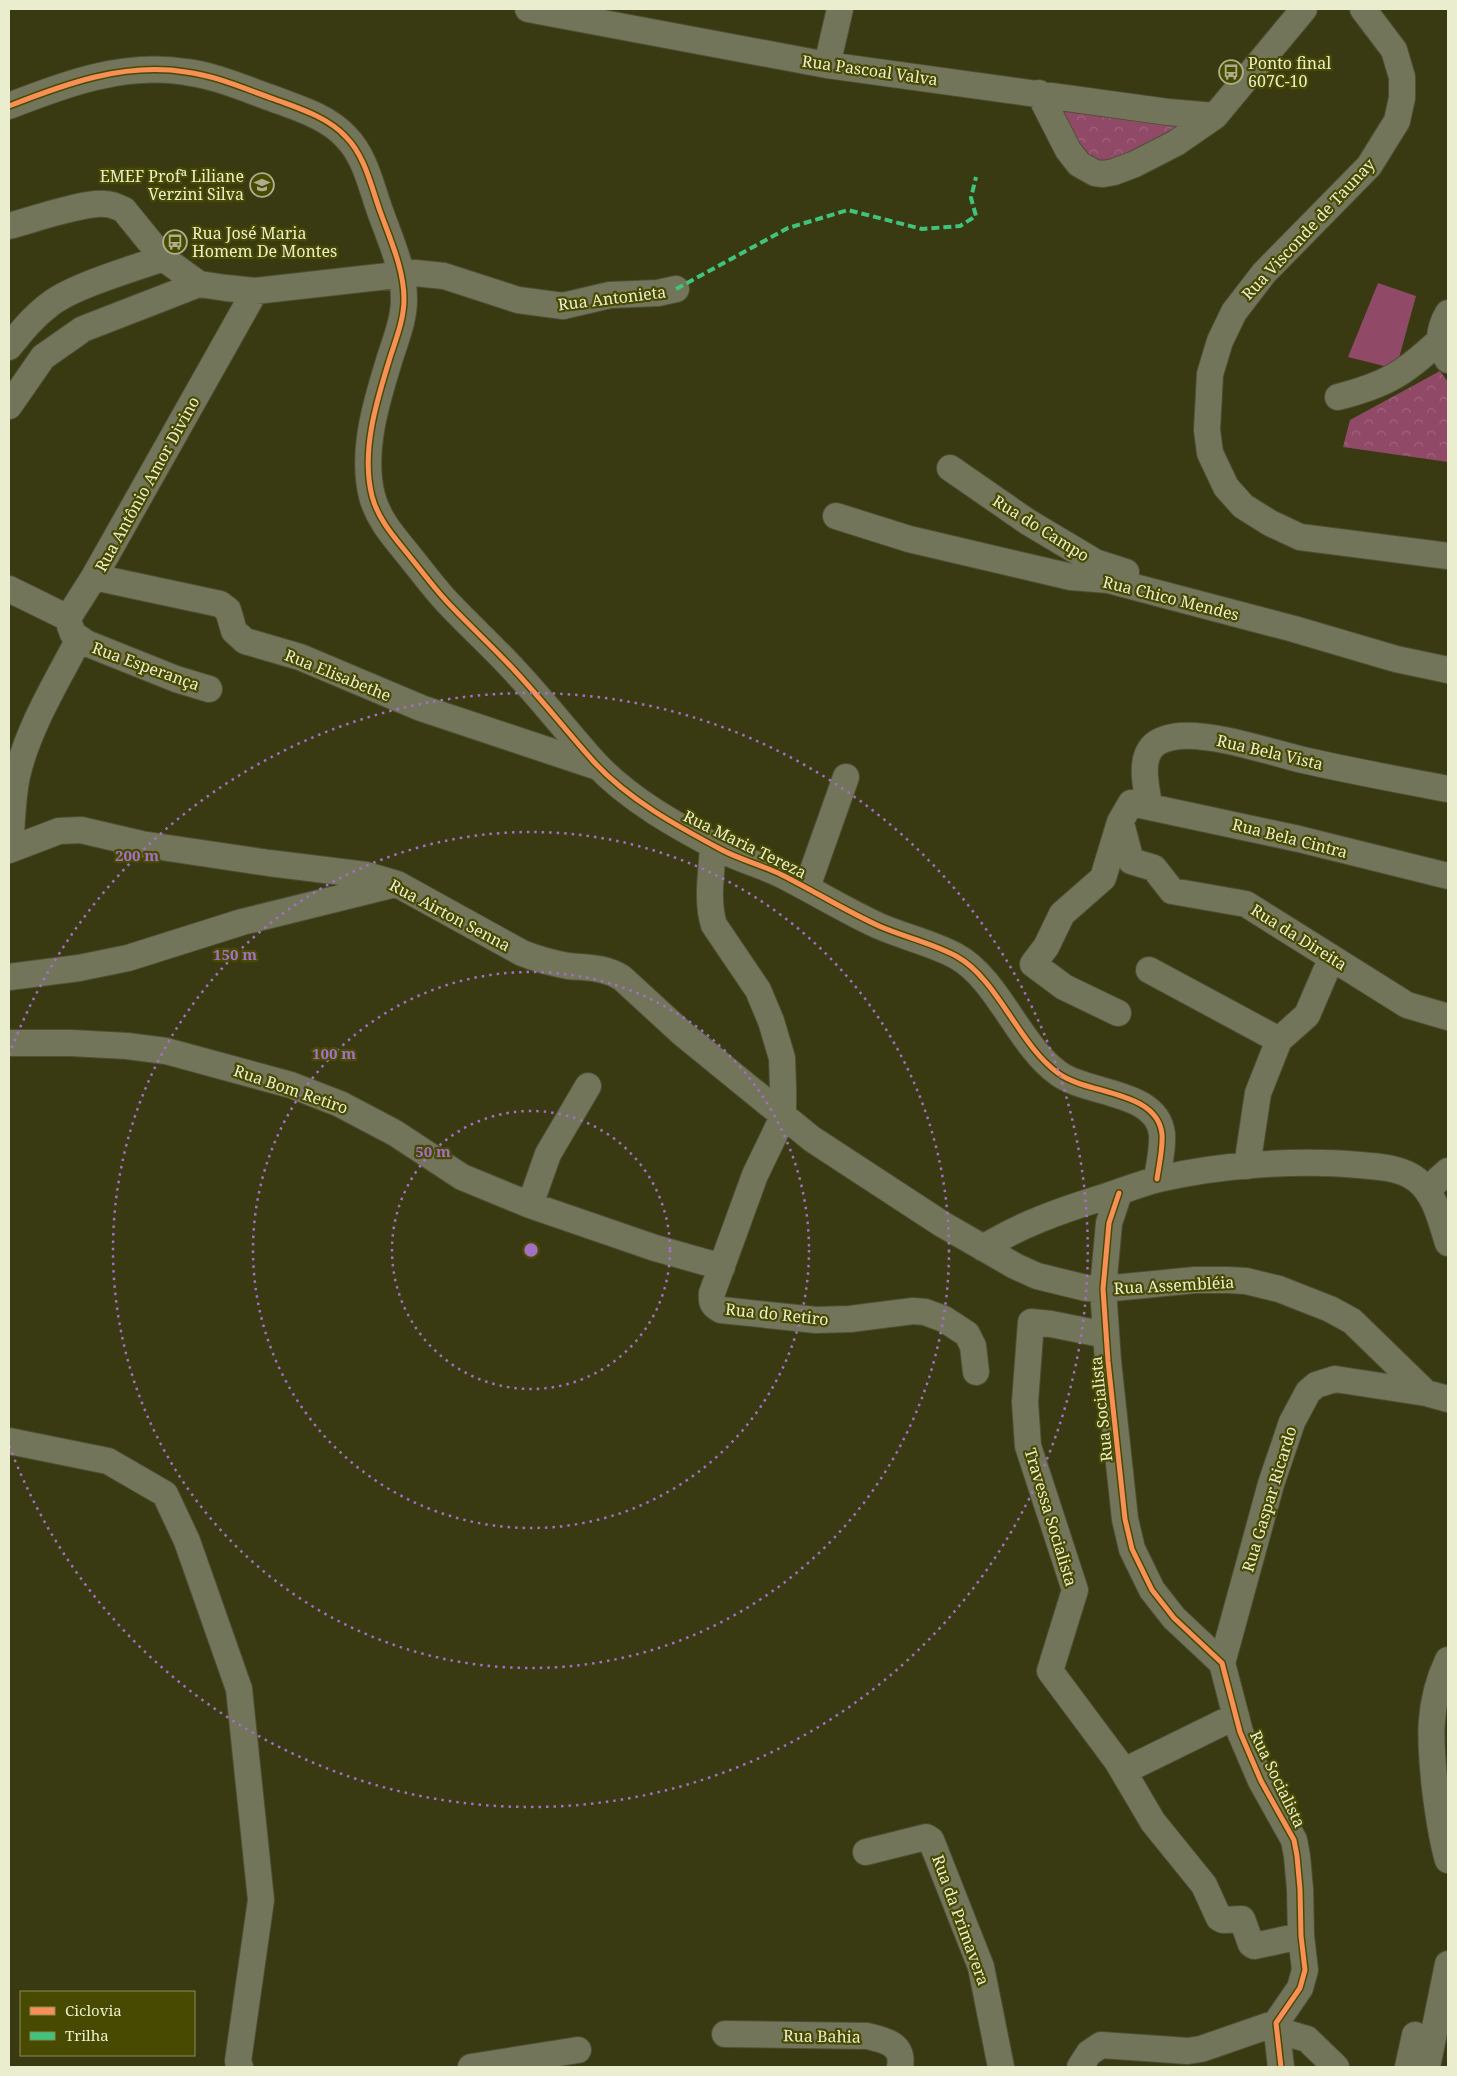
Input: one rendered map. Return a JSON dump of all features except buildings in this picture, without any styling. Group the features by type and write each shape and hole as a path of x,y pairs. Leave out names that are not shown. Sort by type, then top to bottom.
{"street":[{"name":"Rua Pascoal Valva","path":"528,9 827,65 1168,112 1215,116"},
{"path":"827,65 840,9"},
{"path":"1038,93 1073,157 1087,170 1103,174 1114,172 1135,164 1176,143 1215,116 1304,9"},
{"name":"Rua Visconde de Taunay","path":"1363,9 1394,50 1402,77 1402,98 1397,121 1369,166 1264,273 1234,312 1220,341 1210,374 1207,430 1210,452 1226,487 1242,506 1270,523 1300,536 1448,556"},
{"path":"9,106 89,78 127,71 159,69 189,72 224,81 292,106 332,124 355,147 364,165 401,274"},
{"path":"9,226 86,206 105,204 116,206 124,210 163,258 78,289 50,304 27,325 9,347"},
{"name":"Rua Antonieta","path":"163,258 199,284 255,291 415,273 444,276 518,300 563,306 610,295 658,293 676,289"},
{"name":"Rua Maria Tereza","path":"401,274 404,291 402,322 382,385 369,444 368,471 373,500 386,527 448,603 515,671 598,767 658,813 725,852 775,872 877,925 958,957 981,978 1037,1054 1061,1076 1076,1083 1140,1103 1154,1112 1159,1119 1162,1130 1162,1145 1157,1179"},
{"path":"9,406 43,357 83,329 199,284"},
{"name":"Rua Antônio Amor Divino","path":"10,849 16,778 23,754 94,577 255,291"},
{"path":"1338,397 1367,390 1387,382 1416,363 1444,351 1440,329 1448,313"},
{"name":"Rua do Campo","path":"950,468 1028,522 1095,562 1164,584 1191,602"},
{"name":"Rua Chico Mendes","path":"836,516 909,539 1072,577 1108,580 1294,629 1396,659 1448,670"},
{"name":"Rua Elisabethe","path":"94,577 220,604 228,610 234,631 245,641 300,657 420,708 598,767"},
{"path":"9,589 73,629"},
{"name":"Rua Esperança","path":"73,629 134,664 209,689"},
{"name":"Rua Bela Vista","path":"1134,811 1146,782 1145,763 1148,753 1158,742 1181,736 1217,739 1325,765 1448,789"},
{"path":"806,887 846,777"},
{"path":"1118,1013 1064,987 1033,964 1046,947 1062,914 1103,878 1134,811"},
{"name":"Rua Bela Cintra","path":"1134,811 1299,840 1448,876"},
{"name":"Rua da Direita","path":"1134,811 1131,861 1154,868 1172,891 1246,904 1407,1006 1448,1017"},
{"name":"Rua Airton Senna","path":"10,849 59,831 81,830 141,844 269,863 366,874 397,884 528,955 541,960 611,971 622,978 682,1034 783,1117"},
{"path":"713,844 711,916 714,925 758,990 771,1021 782,1058 783,1117"},
{"path":"9,977 79,968 128,958 242,922 397,884"},
{"path":"1247,1166 1258,1092 1279,1040 1307,1015 1332,959"},
{"path":"1149,970 1279,1040"},
{"name":"Rua Bom Retiro","path":"9,1043 71,1042 166,1051 291,1085 340,1104 395,1132 462,1177 530,1205 656,1248 722,1267"},
{"path":"530,1205 548,1154 588,1086"},
{"name":"Rua Assembléia","path":"783,1117 812,1140 983,1248 1037,1276 1071,1285 1103,1289 1195,1280 1246,1281 1279,1289 1330,1309 1352,1321 1437,1396"},
{"name":"Rua do Retiro","path":"783,1117 755,1174 711,1301 714,1306 721,1310 816,1320 850,1319 913,1311 925,1312 944,1319 967,1334 973,1346 976,1372"},
{"path":"983,1248 1029,1223 1157,1179 1192,1172 1247,1166 1304,1163 1344,1164 1393,1169 1416,1179 1427,1190 1436,1206 1448,1243"},
{"path":"1427,1190 1448,1171"},
{"name":"Rua Socialista","path":"1119,1193 1109,1223 1103,1289 1125,1519 1132,1549 1152,1590 1201,1645 1222,1663 1240,1732 1261,1781 1294,1840 1300,1889 1304,1979 1276,2026"},
{"name":"Travessa Socialista","path":"1106,1335 1031,1322 1025,1402 1028,1446 1076,1590 1050,1671 1124,1772 1153,1822 1204,1885 1219,1918 1223,1920 1242,1919 1253,1946 1257,1947 1301,1936"},
{"name":"Rua Gaspar Ricardo","path":"1222,1663 1271,1484 1292,1422 1308,1392 1316,1385 1335,1379 1437,1396"},
{"path":"9,1441 108,1461 164,1494 187,1541 239,1689 259,1880 261,1900 238,2061 240,2067"},
{"path":"1448,1660 1435,1695 1430,1720 1430,1745 1440,1833 1448,1860"},
{"path":"1124,1772 1236,1716"},
{"name":"Rua da Primavera","path":"866,1852 926,1837 931,1840 981,1967 1001,2067"},
{"path":"1427,2067 1448,1964"},
{"path":"1080,2067 1089,2053 1101,2045 1188,2051 1276,2026 1307,2039 1336,2067"},
{"path":"1276,2026 1280,2067"},
{"name":"Rua Bahia","path":"724,2034 868,2036 888,2041 896,2047 900,2053 900,2067"},
{"path":"1408,2067 1414,2035"},
{"path":"471,2067 578,2050"}],"green space":[{"path":"1052,98 1187,124 1118,163 1089,160"},
{"path":"1378,283 1416,296 1396,369 1348,357"},
{"path":"1440,371 1448,382 1448,462 1343,447 1350,420"}],"marked path":[{"path":"676,289 788,228 848,210 922,229 960,226 976,216 971,198 976,177"}],"cycle path":[{"path":"9,106 95,77 140,70 163,70 209,76 231,83 312,114 339,130 353,145 363,162 396,254 402,277 404,299 402,315 375,411 368,462 369,479 375,505 383,521 394,536 446,601 516,672 594,762 622,788 671,822 722,850 782,875 879,926 956,956 971,966 984,980 1031,1046 1058,1073 1086,1086 1135,1101 1148,1109 1157,1120 1162,1134 1157,1179"},
{"path":"1119,1193 1109,1223 1103,1289 1108,1361 1125,1519 1132,1549 1152,1590 1174,1618 1222,1663 1240,1732 1261,1781 1294,1840 1297,1856 1301,1936 1305,1970 1300,1988 1276,2023 1281,2067"}],"place":[{"name":"Ponto final 607C-10","path":"1231,72"},
{"name":"EMEF Profª Liliane Verzini Silva","path":"262,185"},
{"name":"Rua José Maria Homem De Montes","path":"175,242"}]}
